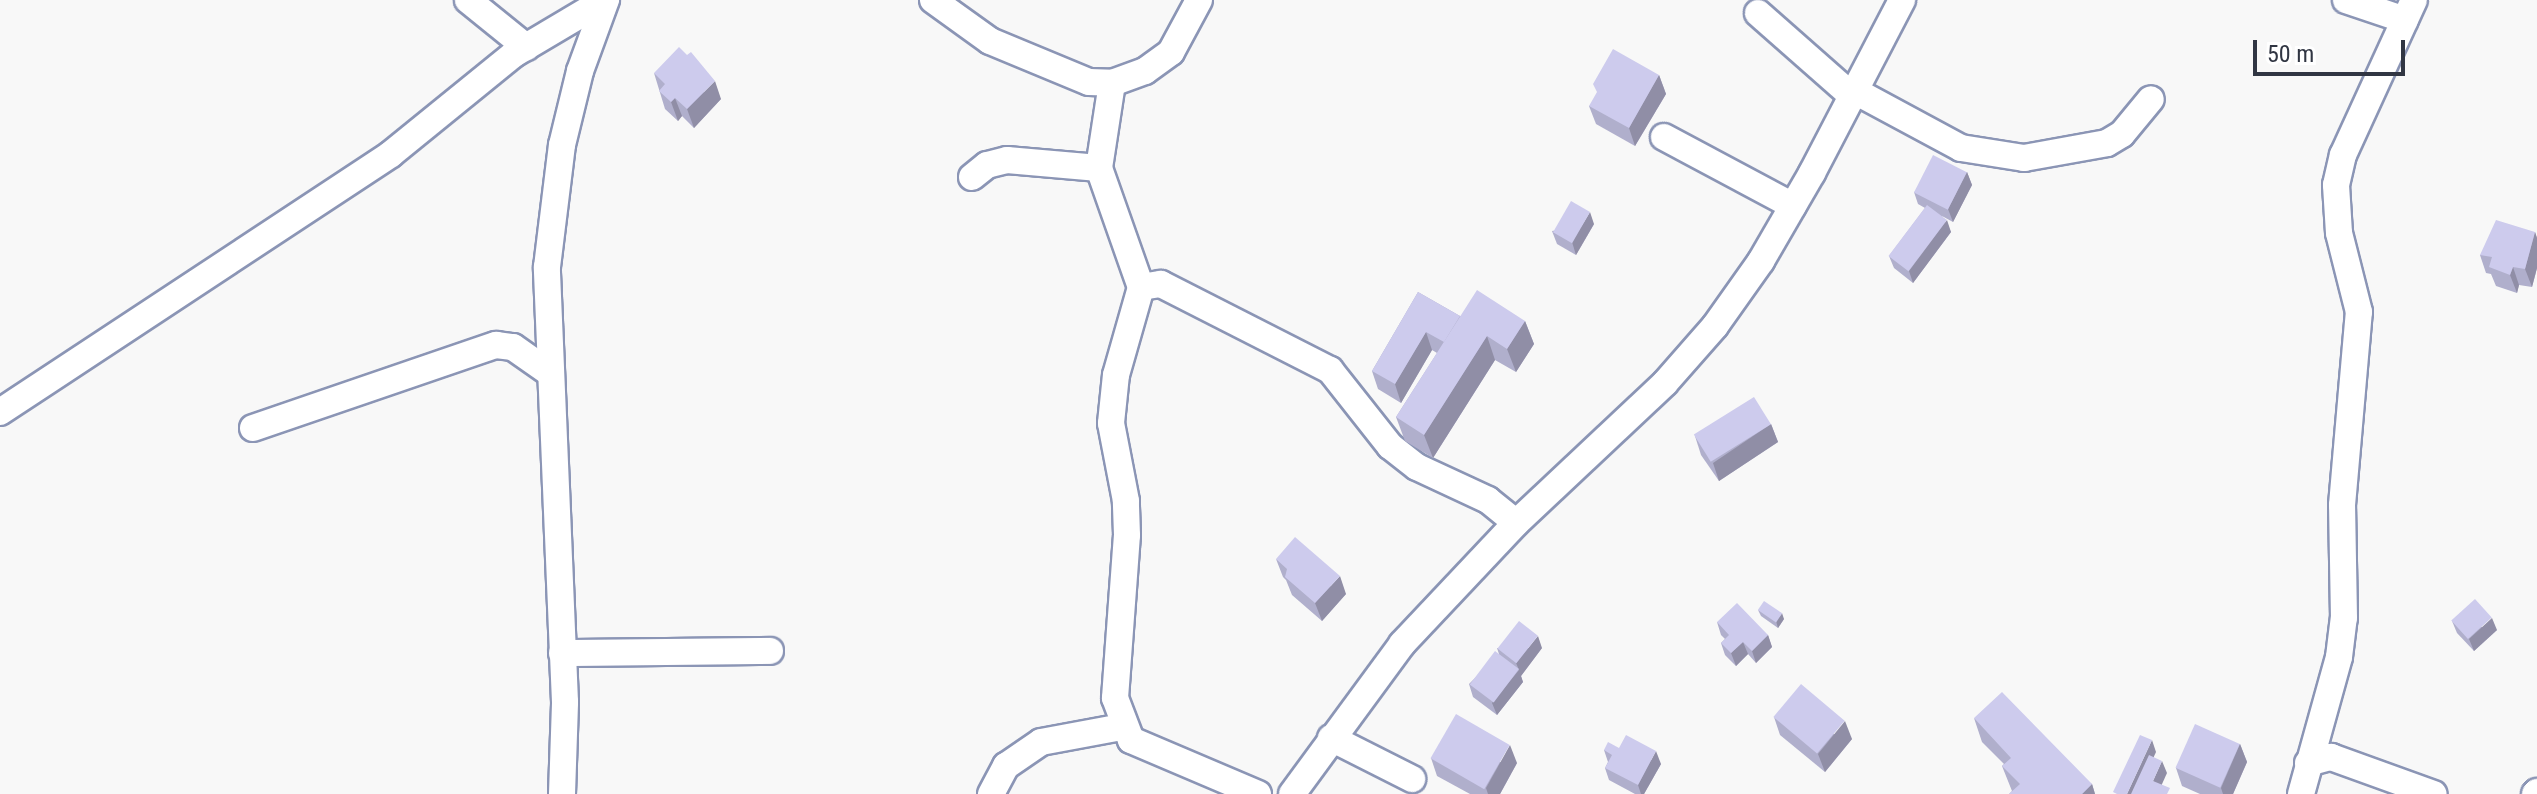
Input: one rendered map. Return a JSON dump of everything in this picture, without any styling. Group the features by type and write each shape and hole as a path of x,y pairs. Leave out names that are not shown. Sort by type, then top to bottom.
{"street":[{"path":"468,0 526,47"},
{"path":"0,412 391,154 526,47 606,0"},
{"path":"562,794 562,653 547,267 562,145 580,71 606,0"},
{"path":"933,0 990,41 1089,82 1112,83 1145,71 1171,52 1199,0"},
{"path":"1292,794 1402,644 1516,523 1665,383 1715,326 1793,206 1902,0"},
{"path":"2301,794 2342,631 2342,505 2356,391 2359,312 2339,233 2336,185 2343,155 2409,10 2346,0"},
{"path":"1758,13 1854,94 1961,148 2024,158 2107,143 2122,134 2151,99"},
{"path":"1112,83 1099,168 1141,287 1116,375 1111,423 1126,501 1115,698 1122,727 1131,740 1155,753 1258,794"},
{"path":"1664,137 1793,206"},
{"path":"972,177 987,165 1007,160 1099,168"},
{"path":"1141,287 1161,284 1330,370 1390,446 1417,467 1488,500 1516,523"},
{"path":"253,428 496,345 513,347 550,373"},
{"path":"562,653 770,651"},
{"path":"991,794 1006,766 1041,742 1122,727"},
{"path":"1331,738 1412,779"},
{"path":"2308,763 2331,757 2434,794"}],"building":[{"path":"679,47 687,55 691,52 715,81 687,109 675,98 671,102 659,91 665,84 654,73"},
{"path":"1613,49 1659,75 1629,128 1589,106 1597,92 1593,84"},
{"path":"1933,155 1967,172 1948,210 1914,192"},
{"path":"1571,201 1590,212 1572,243 1553,232"},
{"path":"1927,205 1947,220 1908,271 1888,256"},
{"path":"2496,220 2535,232 2525,269 2513,267 2510,275 2489,267 2492,257 2480,255"},
{"path":"1477,290 1525,321 1507,349 1487,336 1424,435 1396,417"},
{"path":"1418,292 1460,316 1444,342 1426,332 1395,384 1372,371"},
{"path":"1754,397 1771,424 1711,462 1694,435"},
{"path":"1295,537 1340,576 1315,603 1285,577 1287,569 1276,559"},
{"path":"2475,599 2492,618 2468,639 2451,620"},
{"path":"1764,601 1782,613 1776,622 1758,610"},
{"path":"1737,603 1768,635 1752,651 1743,642 1731,653 1721,643 1729,635 1717,622"},
{"path":"1519,621 1538,636 1516,663 1497,649"},
{"path":"1495,651 1519,669 1494,703 1470,685"},
{"path":"1801,684 1845,721 1817,754 1773,717"},
{"path":"2002,692 2092,784 2082,794 2009,794 2020,784 2002,766 2011,758 1974,718"},
{"path":"1456,714 1510,745 1484,789 1430,758"},
{"path":"2195,724 2240,744 2220,788 2175,768"},
{"path":"1626,735 1656,751 1638,785 1605,768 1612,755 1604,750 1608,742 1619,748"},
{"path":"2140,735 2152,740 2127,794 2117,794 2113,792"},
{"path":"2149,755 2162,761 2153,781 2170,788 2167,794 2131,794"}]}
